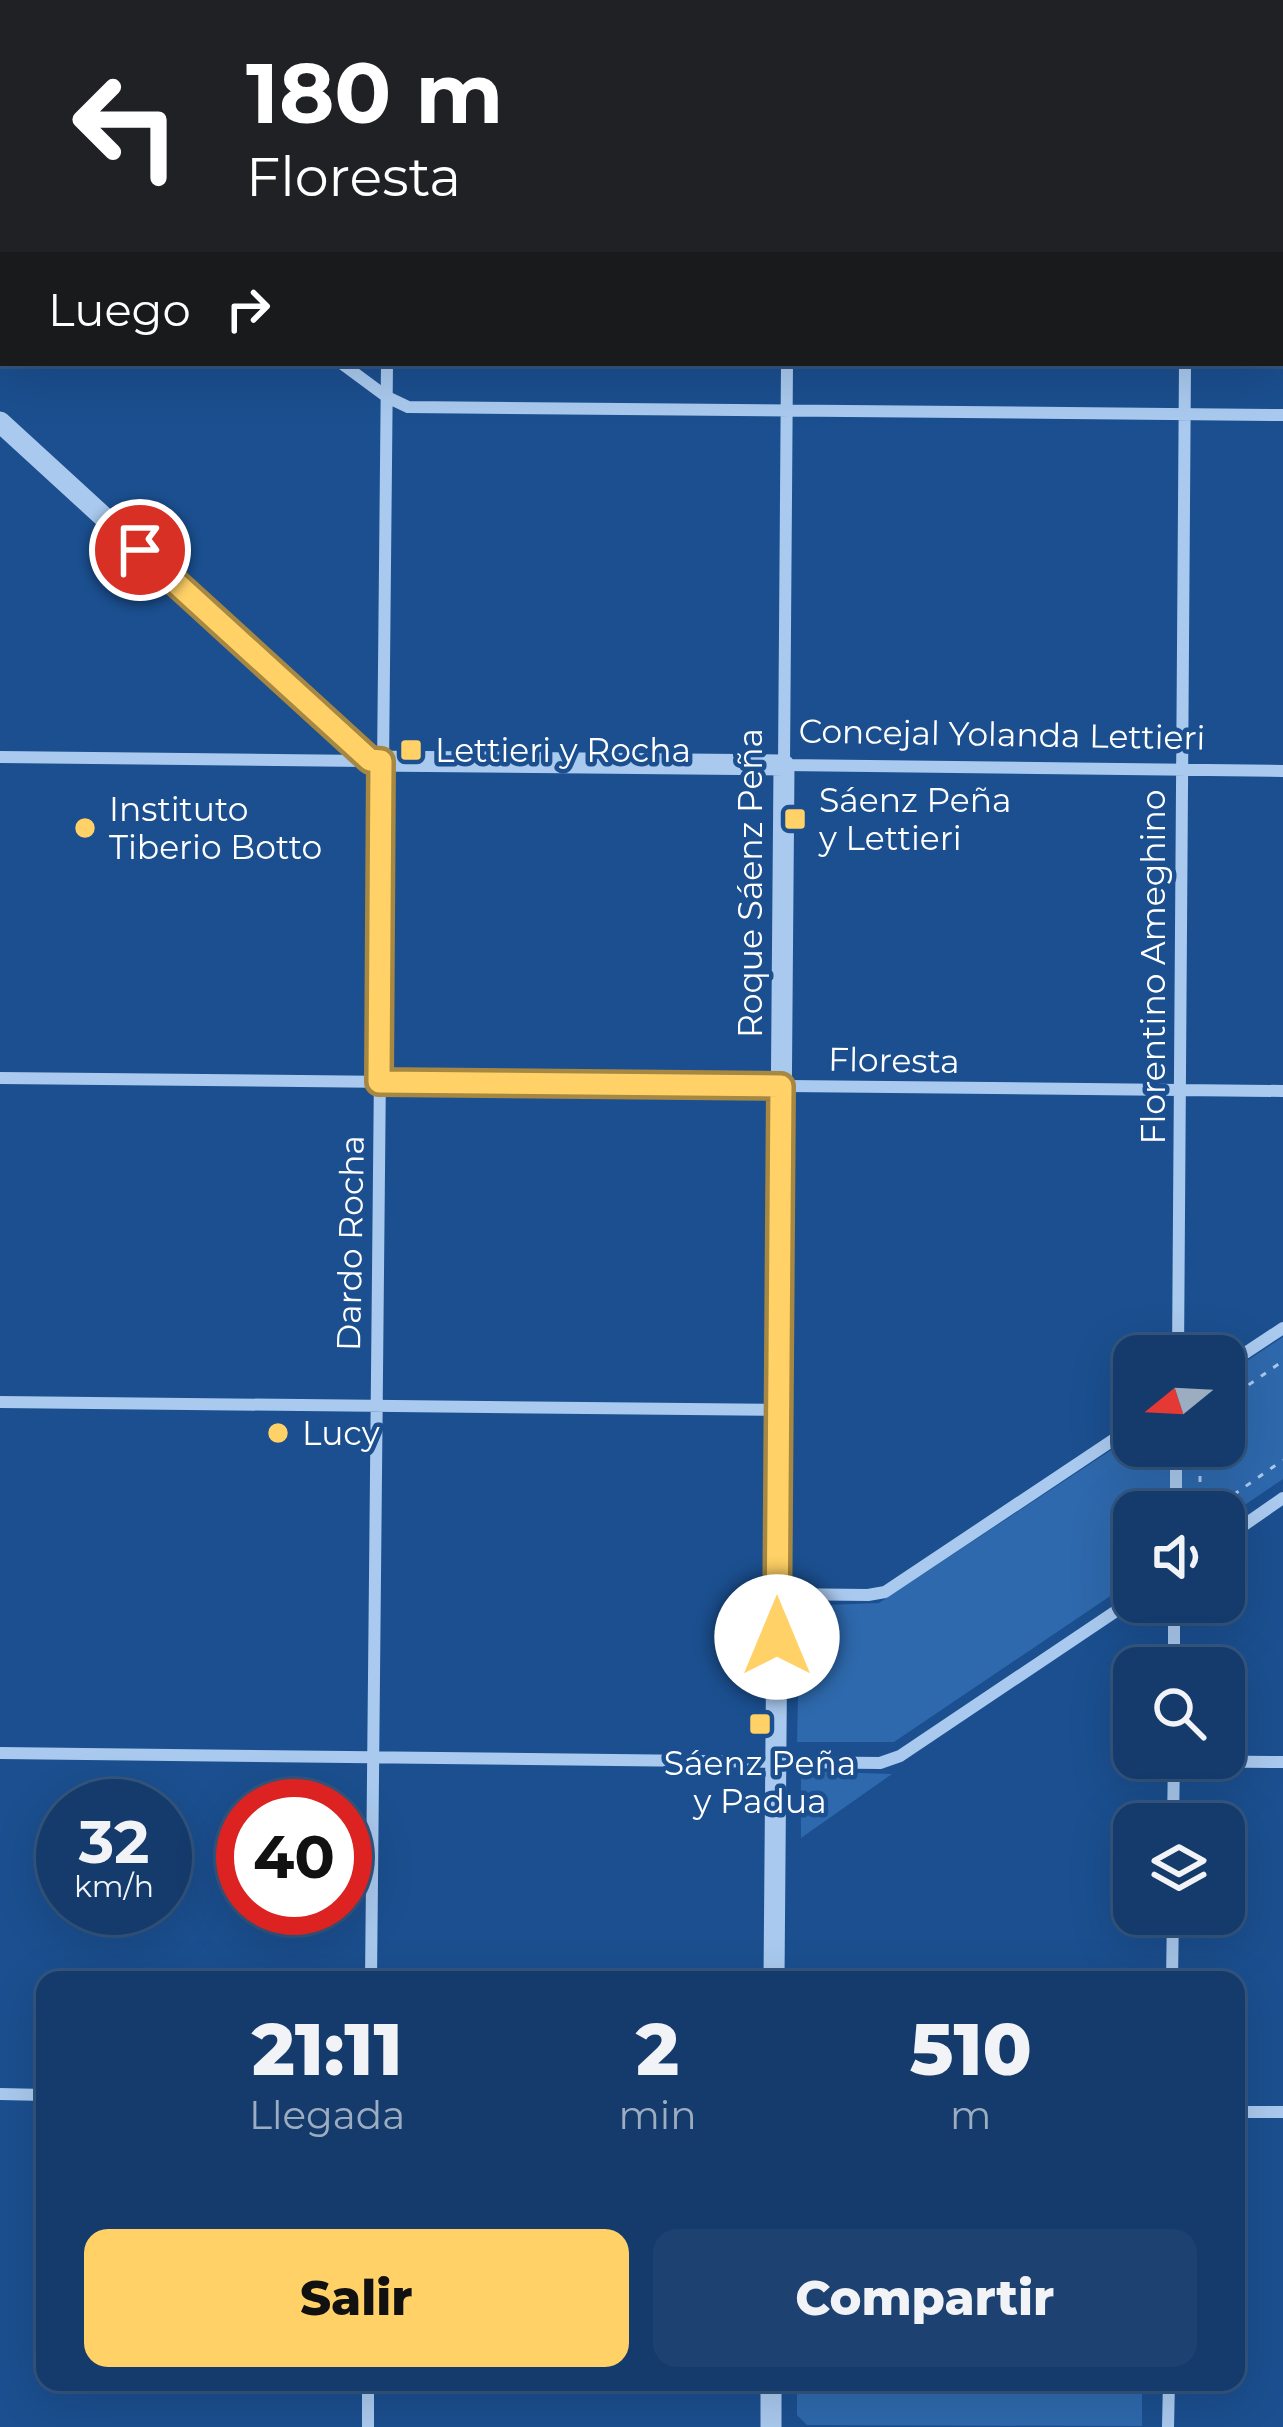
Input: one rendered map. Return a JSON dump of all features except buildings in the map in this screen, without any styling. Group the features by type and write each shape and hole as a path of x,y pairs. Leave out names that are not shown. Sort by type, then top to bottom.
{"street":[{"path":"345,366 387,398 408,407 1283,415"},
{"name":"Dardo Rocha","path":"371,1971 379,1082 375,761 387,366"},
{"name":"Roque Sáenz Peña","path":"774,1971 787,366"},
{"name":"Florentino Ameghino","path":"1178,1335 1185,366"},
{"path":"0,422 375,761"},
{"name":"Concejal Yolanda Lettieri","path":"0,757 1283,771"},
{"name":"Floresta","path":"0,1078 1283,1091"},
{"path":"1245,1352 1283,1328"},
{"path":"0,1402 778,1410"},
{"path":"777,1594 885,1592 1113,1440"},
{"path":"1245,1524 1283,1498"},
{"path":"0,1753 862,1765 900,1756 1113,1613"},
{"path":"1245,1761 1283,1762"},
{"path":"1172,1935 1172,1971"},
{"path":"0,2094 36,2095"},
{"path":"1245,2112 1283,2112"},
{"path":"368,2391 368,2427"},
{"path":"771,2391 771,2427"},
{"path":"1168,2427 1169,2391"}],"path":[{"path":"1245,1387 1283,1361"},
{"path":"1239,1491 1283,1460"}],"shaded area":[{"path":"1283,1337 1283,1479 1245,1505 1245,1491 1113,1491 1113,1594 894,1742 797,1742 800,1606 879,1603 1113,1449 1113,1467 1245,1467 1245,1362"},
{"path":"801,1771 892,1774 801,1838"},
{"path":"797,2391 1142,2391 1142,2426 807,2425 797,2415"}],"place":[{"name":"Lettieri y Rocha","path":"411,750"},
{"name":"Sáenz Peña y Lettieri","path":"795,819"},
{"name":"Instituto Tiberio Botto","path":"85,828"},
{"name":"Lucy","path":"278,1433"},
{"name":"Sáenz Peña y Padua","path":"760,1724"}],"route":[{"path":"140,550 370,760 381,761 379,1082 781,1086 777,1637"}]}
